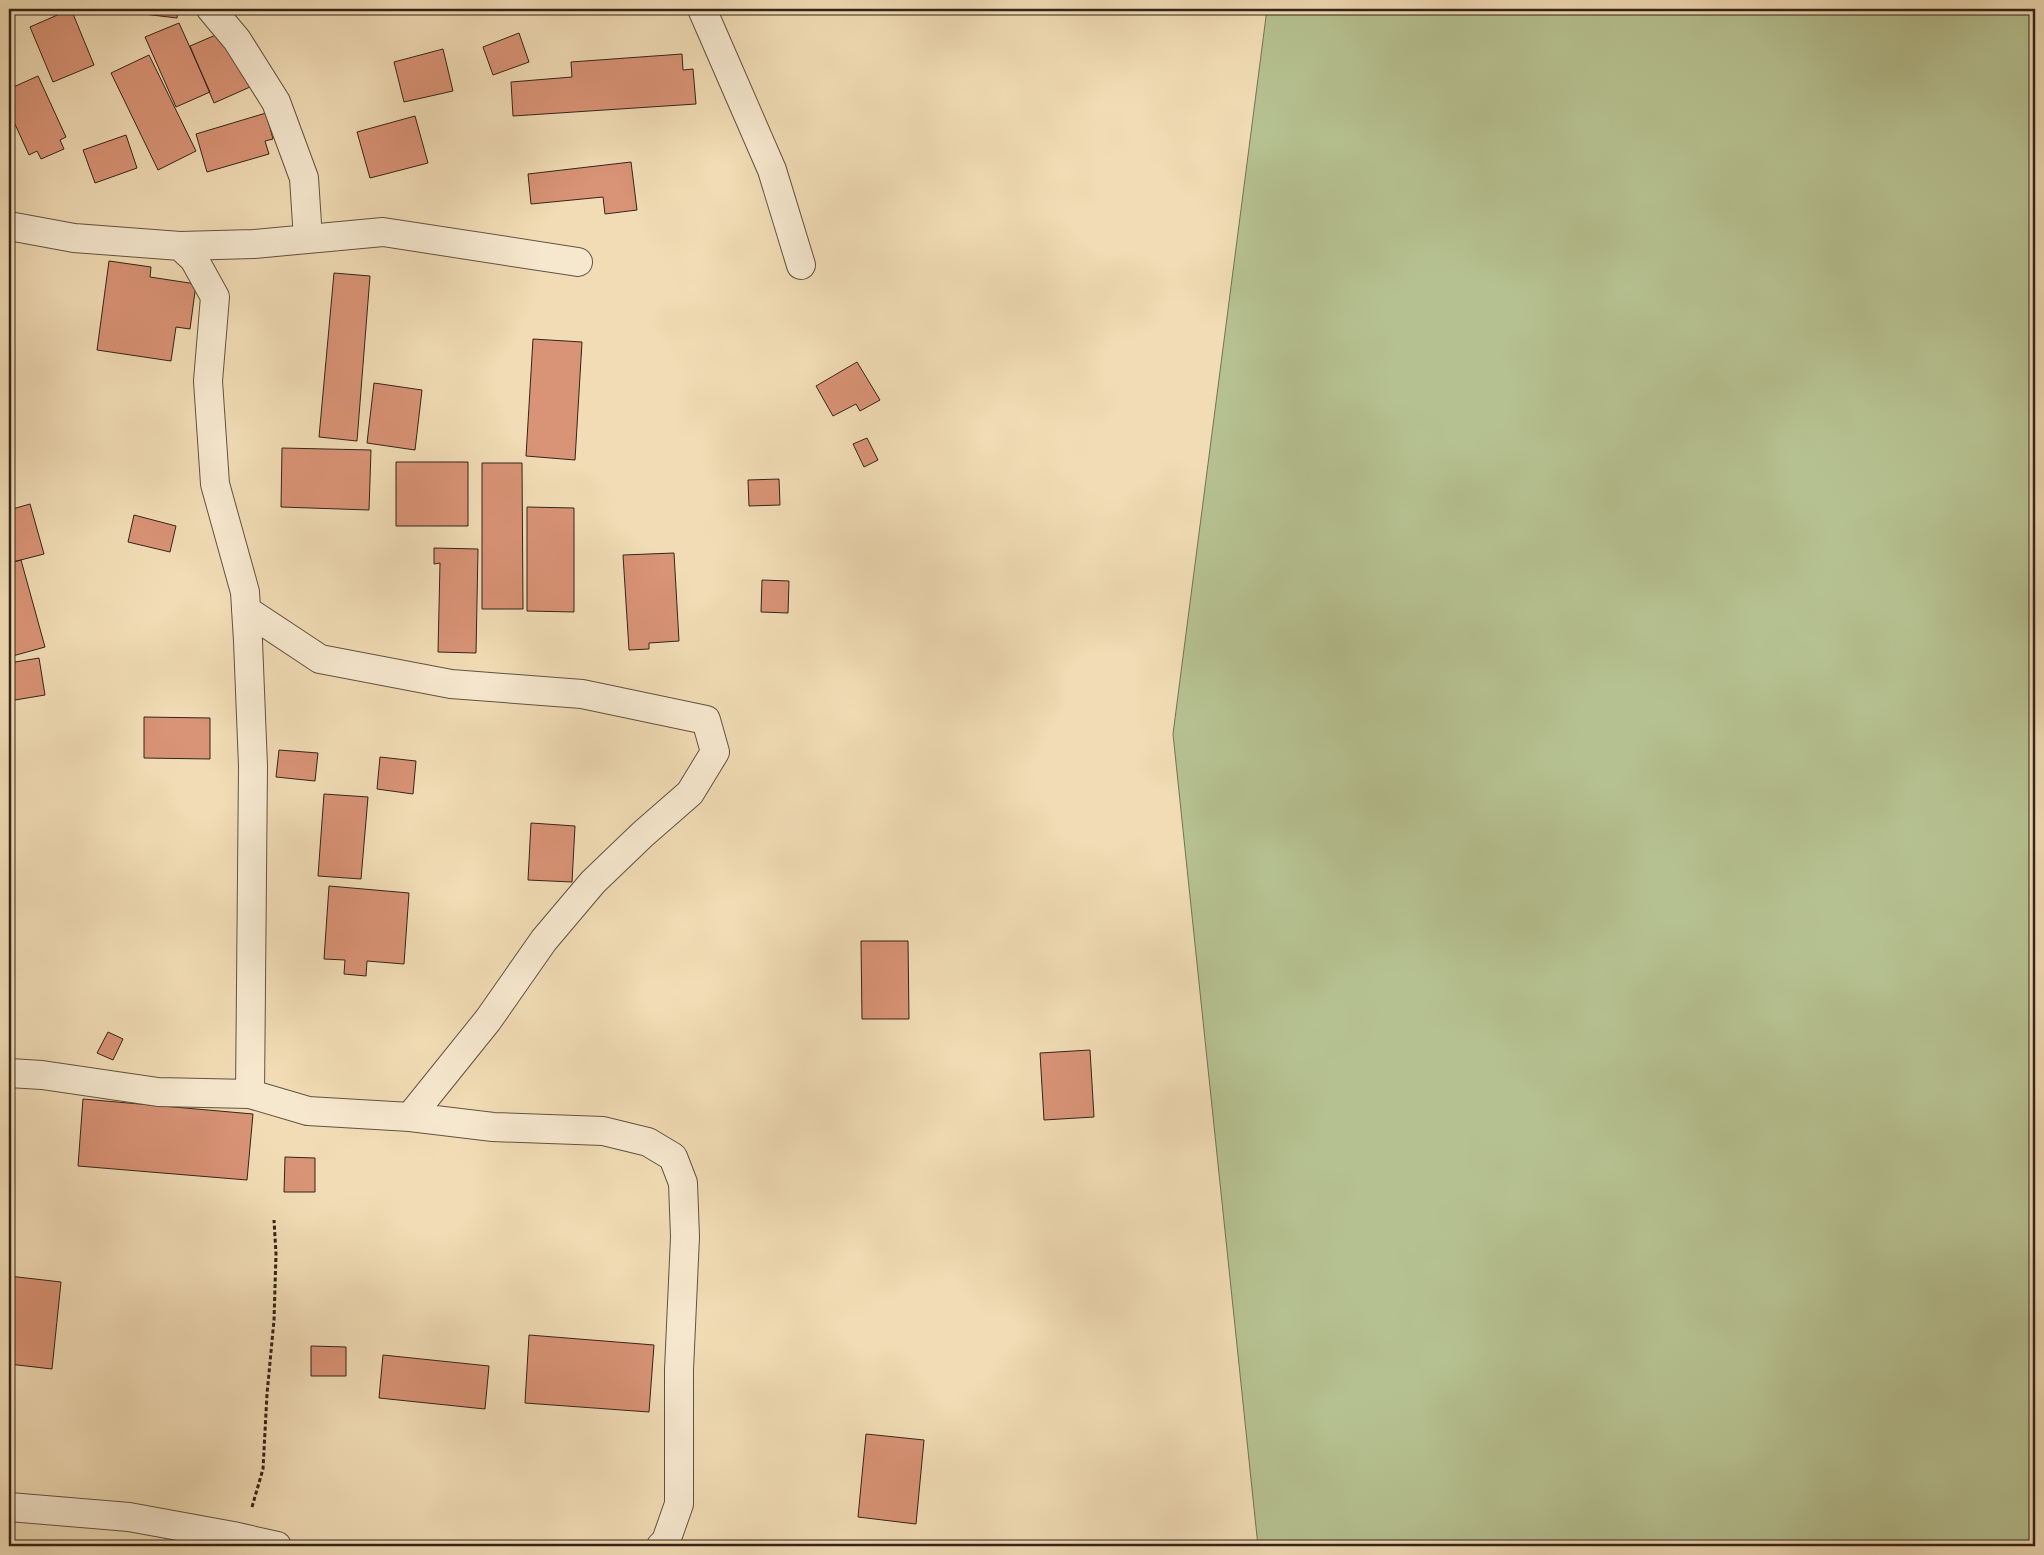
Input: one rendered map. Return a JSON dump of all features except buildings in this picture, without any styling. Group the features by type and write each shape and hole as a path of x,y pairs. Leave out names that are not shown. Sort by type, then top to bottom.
{"street":[{"path":"211,9 237,40 276,102 304,178 308,239"},
{"path":"702,9 772,170 801,265"},
{"path":"9,226 74,238 180,246 254,244 383,232 578,262"},
{"path":"180,246 194,259 215,297 208,381 216,484 245,592 254,766 250,1094"},
{"path":"246,610 320,659 451,684 582,694 706,720 715,752 690,793 643,834 593,882 544,940 488,1020 410,1117"},
{"path":"9,1073 42,1074 158,1092 250,1094 308,1111 410,1117 493,1127 603,1131 648,1142 673,1157 683,1182 685,1237 679,1370 680,1504 666,1541 661,1546"},
{"path":"9,1507 129,1518 233,1536 278,1546"}],"path":[{"path":"233,1536 252,1509 263,1469 267,1394 274,1320 276,1254 274,1220"}],"green space":[{"path":"1267,9 2035,9 2035,1546 1258,1546 1173,734"}]}
